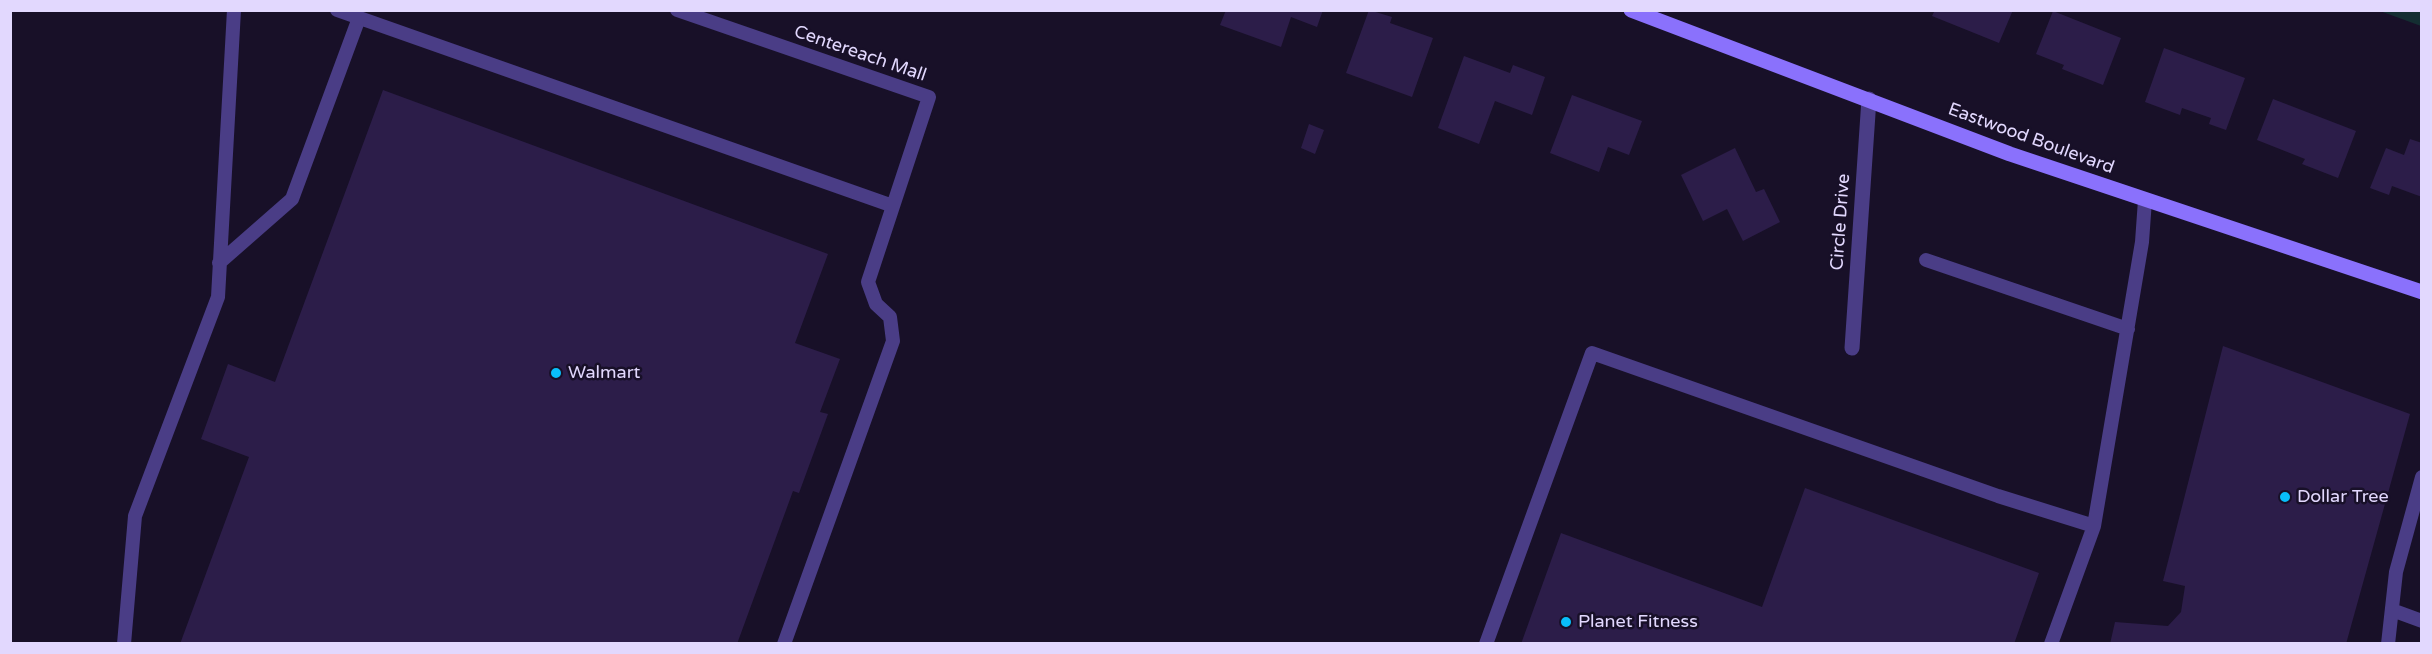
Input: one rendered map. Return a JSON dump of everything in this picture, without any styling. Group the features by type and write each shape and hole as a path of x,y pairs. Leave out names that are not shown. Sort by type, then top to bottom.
{"street":[{"name":"Eastwood Boulevard","path":"1631,10 2010,154 2421,292"},
{"name":"Circle Drive","path":"1852,348 1869,99"}],"lane":[{"path":"124,644 135,516 218,297 234,10"},
{"path":"337,10 893,206 868,282 876,304 890,318 893,341 784,644"},
{"name":"Centereach Mall","path":"677,10 929,97 893,206"},
{"path":"219,263 292,199 359,18"},
{"path":"2051,644 2094,526 2142,242 2145,200"},
{"path":"1926,260 2128,329"},
{"path":"1486,644 1592,353 1998,496 2094,526"},
{"path":"2388,644 2396,572 2416,517 2421,477"},
{"path":"2392,610 2421,621"}],"green space":[{"path":"2380,11 2421,11 2421,26"}],"building":[{"path":"1226,10 1323,10 1317,27 1291,17 1281,47 1220,25"},
{"path":"1369,10 1392,17 1390,23 1433,38 1412,97 1346,73"},
{"path":"1935,10 2013,10 1999,43 1932,16"},
{"path":"2053,11 2121,38 2103,85 2062,69 2064,65 2036,54"},
{"path":"2164,48 2245,78 2226,130 2209,124 2211,118 2182,108 2180,115 2145,102"},
{"path":"1464,56 1510,73 1513,65 1545,77 1532,115 1495,101 1479,144 1438,128"},
{"name":"Walmart","path":"383,90 828,254 795,343 840,359 820,412 828,414 799,493 793,491 737,644 180,644 249,457 201,439 228,364 275,382"},
{"path":"1572,95 1642,121 1629,155 1608,147 1599,172 1550,153"},
{"path":"2273,99 2356,131 2338,178 2302,164 2305,159 2257,140"},
{"path":"1309,124 1324,130 1315,154 1301,148"},
{"path":"2410,139 2422,143 2422,197 2392,186 2389,195 2370,188 2386,148 2404,155"},
{"path":"1735,148 1756,192 1764,189 1780,222 1743,241 1727,209 1703,221 1681,175"},
{"name":"Dollar Tree","path":"2223,346 2410,414 2346,644 2110,644 2115,622 2168,626 2181,612 2185,586 2163,581"},
{"path":"1805,488 2039,573 2014,644 1521,644 1561,533 1762,607"}],"place":[{"name":"Walmart","path":"556,373"},
{"name":"Dollar Tree","path":"2285,497"},
{"name":"Planet Fitness","path":"1566,622"}]}
